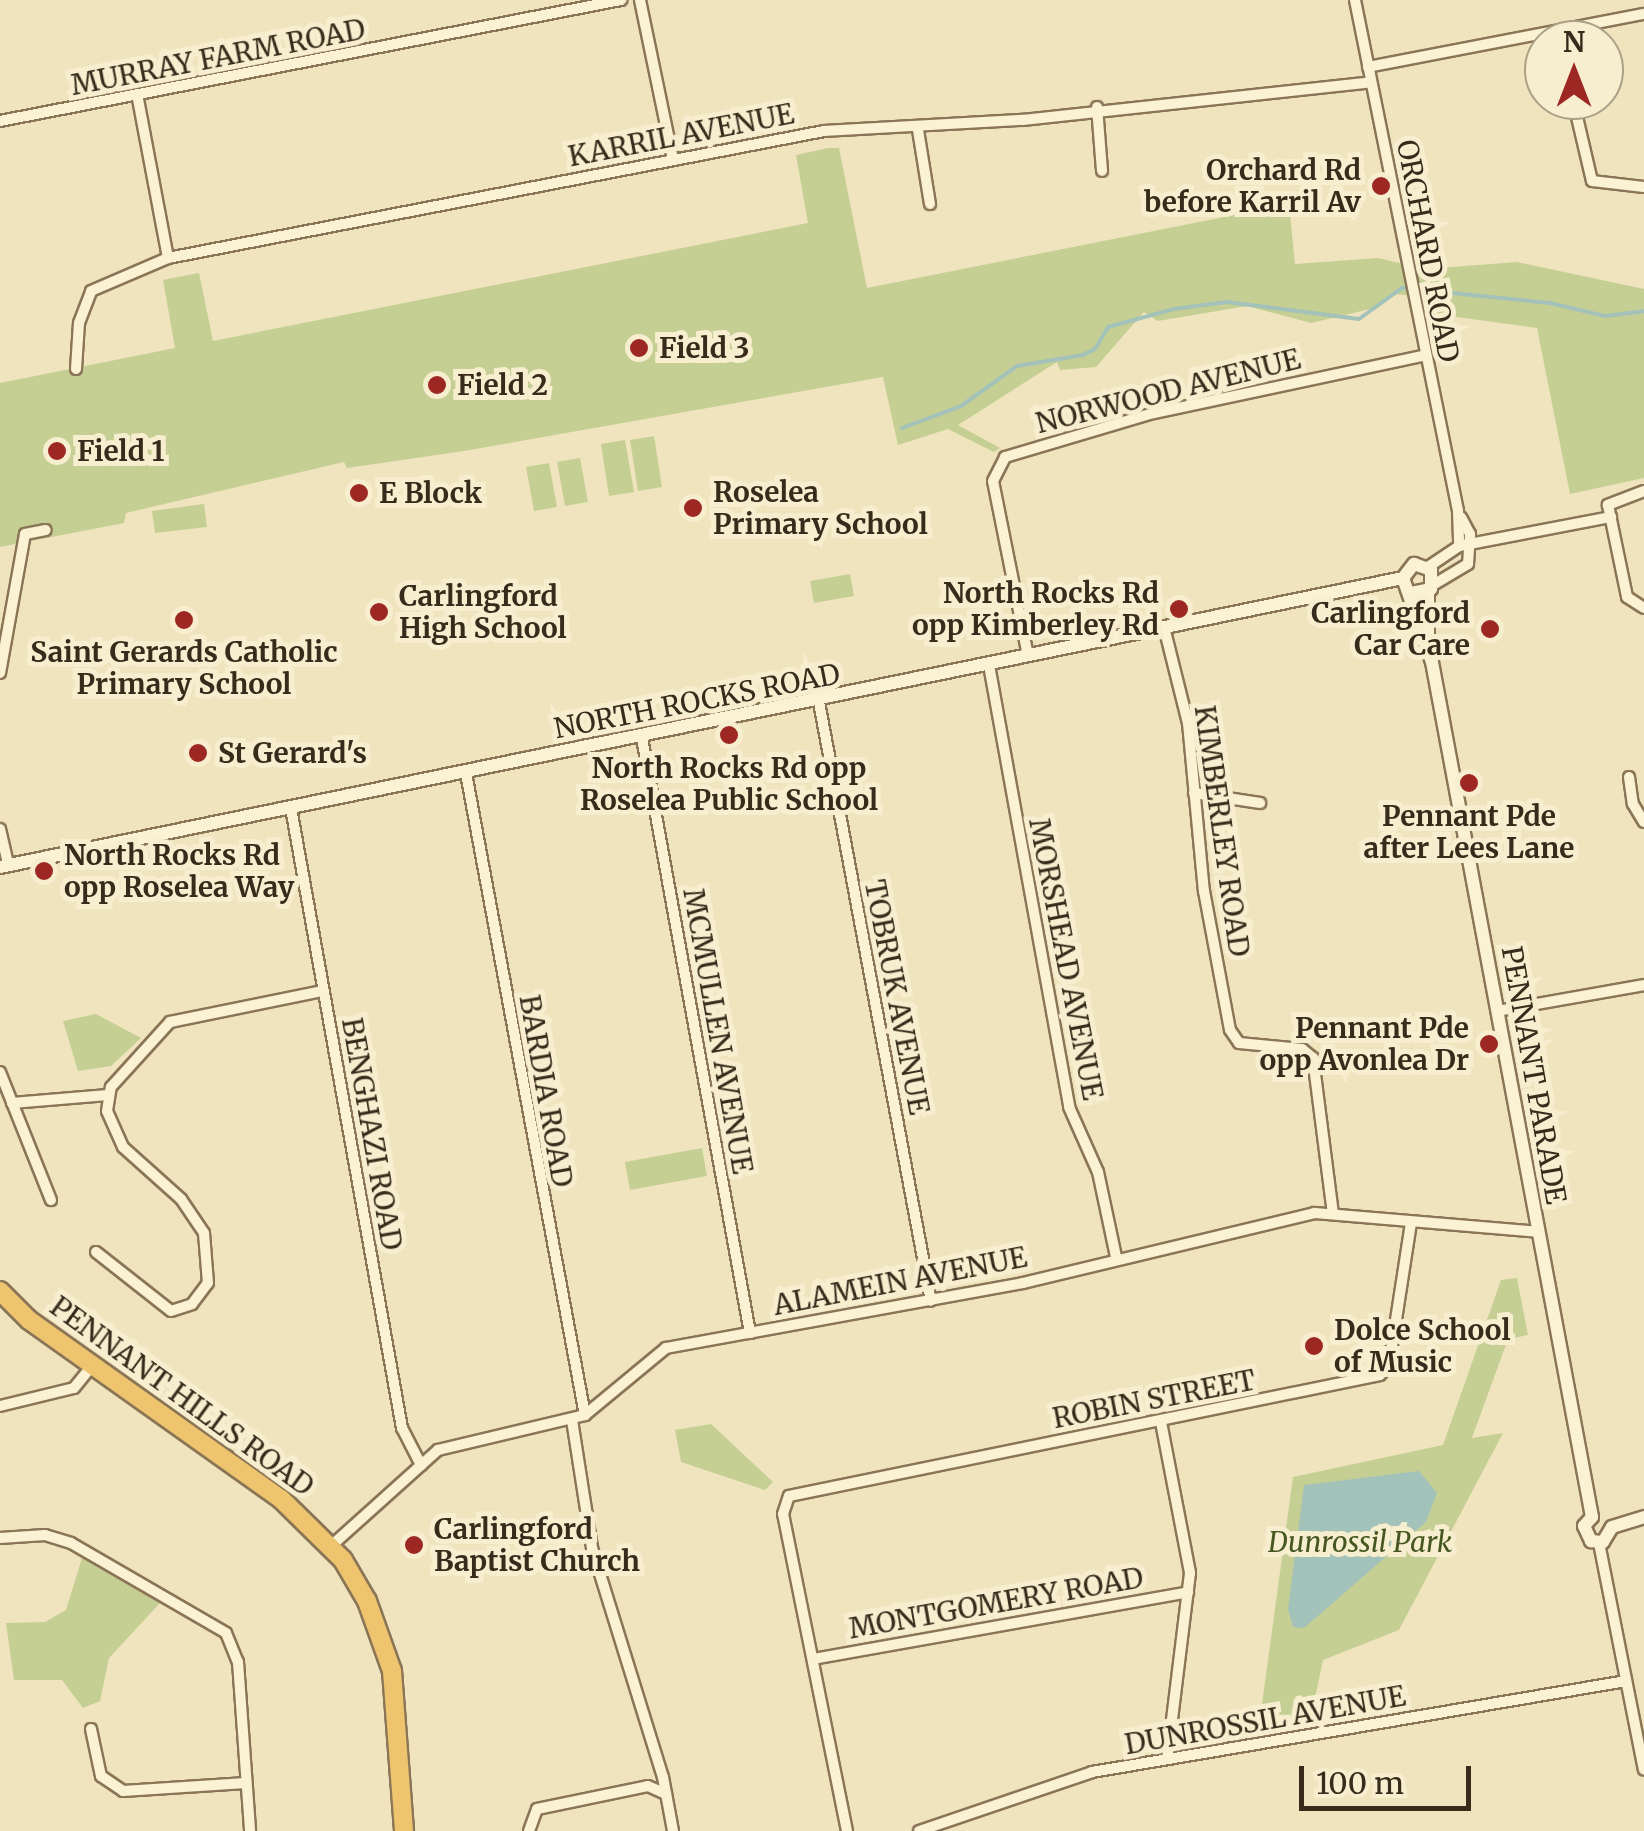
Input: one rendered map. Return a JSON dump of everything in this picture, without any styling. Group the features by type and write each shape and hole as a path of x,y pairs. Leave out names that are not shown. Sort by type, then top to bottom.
{"highway":[{"name":"PENNANT HILLS ROAD","path":"0,1291 92,1366 280,1499 331,1546 367,1600 392,1671 404,1831"}],"street":[{"name":"MURRAY FARM ROAD","path":"0,121 138,99 622,0"},
{"path":"640,0 673,159"},
{"name":"ORCHARD ROAD","path":"1355,0 1465,545"},
{"path":"1368,68 1524,42"},
{"name":"KARRIL AVENUE","path":"76,369 79,324 91,291 168,258 824,131 918,130 1097,107 1371,82"},
{"path":"138,99 168,258"},
{"path":"1097,107 1102,171"},
{"path":"1578,120 1592,181 1644,187"},
{"path":"918,130 930,204"},
{"name":"NORWOOD AVENUE","path":"1028,656 993,481 1005,457 1168,410 1426,355"},
{"path":"1644,491 1612,498 1610,517 1627,598 1644,608"},
{"path":"1428,567 1465,545 1610,517"},
{"path":"0,673 26,534 46,530"},
{"path":"1411,593 1431,589 1468,564 1465,545"},
{"name":"NORTH ROCKS ROAD","path":"4,866 819,702 1403,578 1414,564 1428,567"},
{"name":"PENNANT PARADE","path":"1428,567 1428,641"},
{"name":"PENNANT PARADE","path":"1403,578 1428,641 1592,1517 1584,1530 1599,1543"},
{"name":"KIMBERLEY ROAD","path":"1164,627 1188,723 1204,891 1232,1034 1240,1043 1302,1049 1314,1058 1333,1214"},
{"name":"MORSHEAD AVENUE","path":"989,665 1069,1107 1098,1172 1116,1257"},
{"name":"TOBRUK AVENUE","path":"819,702 931,1300"},
{"name":"MCMULLEN AVENUE","path":"642,738 750,1333"},
{"name":"BARDIA ROAD","path":"466,773 586,1415"},
{"path":"1629,777 1631,799 1644,822"},
{"path":"1194,792 1260,803"},
{"name":"BENGHAZI ROAD","path":"290,808 402,1428 420,1464"},
{"path":"0,829 4,866"},
{"path":"1497,1011 1644,984"},
{"path":"96,1252 174,1313 186,1310 208,1283 200,1225 123,1148 109,1120 108,1096 170,1022 324,991"},
{"path":"0,1072 51,1200"},
{"path":"12,1103 108,1096"},
{"name":"ALAMEIN AVENUE","path":"331,1546 420,1464 448,1446 586,1415 660,1350 931,1300 1116,1257 1333,1214 1538,1232"},
{"name":"ROBIN STREET","path":"812,1659 785,1500 797,1492 1380,1375 1389,1365 1411,1222"},
{"path":"0,1406 74,1388 92,1366"},
{"path":"572,1420 592,1548 663,1777 673,1831"},
{"path":"1161,1422 1190,1573 1167,1758"},
{"path":"1592,1517 1605,1517 1612,1528"},
{"path":"1644,1517 1612,1528 1599,1543 1644,1770"},
{"path":"0,1538 44,1535 71,1542 226,1633 238,1662 250,1831"},
{"name":"MONTGOMERY ROAD","path":"812,1659 1188,1592"},
{"path":"812,1659 847,1831"},
{"name":"DUNROSSIL AVENUE","path":"919,1831 1092,1772 1626,1681"},
{"path":"91,1729 101,1776 123,1791 246,1782"},
{"path":"529,1831 536,1809 648,1786 666,1794"}],"green space":[{"path":"839,148 867,288 1289,204 1295,264 1378,258 1425,269 1517,262 1644,289 1644,478 1570,494 1537,328 1435,314 1432,299 1397,294 1370,309 1311,323 1247,306 1158,321 1144,312 1096,367 1060,370 1057,362 958,425 1000,448 994,452 948,429 898,445 883,377 464,451 347,468 344,462 126,513 124,523 0,547 0,383 175,348 163,280 199,273 213,341 808,223 796,155"},
{"path":"654,436 662,487 638,491 630,440"},
{"path":"625,440 634,492 609,496 601,444"},
{"path":"580,458 588,502 565,506 557,462"},
{"path":"549,463 557,507 534,511 526,467"},
{"path":"204,504 207,527 155,533 152,511"},
{"path":"850,574 854,596 814,603 810,581"},
{"path":"96,1014 141,1038 111,1066 78,1071 63,1021"},
{"path":"702,1148 707,1176 630,1190 625,1162"},
{"name":"Dunrossil Park","path":"1517,1278 1528,1335 1508,1339 1472,1438 1503,1433 1399,1630 1323,1660 1311,1717 1259,1726 1293,1477 1443,1445 1501,1280"},
{"path":"711,1424 773,1482 765,1490 681,1462 675,1430"},
{"path":"82,1558 160,1603 109,1658 100,1701 83,1708 62,1680 14,1680 6,1623 45,1622 66,1610"}],"water":[{"path":"1419,1471 1437,1493 1426,1522 1304,1628 1293,1627 1288,1609 1304,1485"}],"waterway":[{"path":"902,428 961,406 1017,366 1083,355 1095,349 1108,327 1174,309 1227,302 1359,319 1402,288 1550,303 1605,316 1644,311"}],"place":[{"name":"Orchard Rd before Karril Av","path":"1381,186"},
{"name":"Field 3","path":"639,348"},
{"name":"Field 2","path":"437,385"},
{"name":"Field 1","path":"57,451"},
{"name":"E Block","path":"359,493"},
{"name":"Roselea Primary School","path":"693,508"},
{"name":"North Rocks Rd opp Kimberley Rd","path":"1179,609"},
{"name":"Carlingford High School","path":"379,612"},
{"name":"Saint Gerards Catholic Primary School","path":"184,620"},
{"name":"Carlingford Car Care","path":"1490,629"},
{"name":"North Rocks Rd opp Roselea Public School","path":"729,735"},
{"name":"St Gerard's","path":"198,753"},
{"name":"Pennant Pde after Lees Lane","path":"1469,783"},
{"name":"North Rocks Rd opp Roselea Way","path":"44,871"},
{"name":"Pennant Pde opp Avonlea Dr","path":"1489,1044"},
{"name":"Dolce School of Music","path":"1314,1346"},
{"name":"Carlingford Baptist Church","path":"414,1545"}]}
